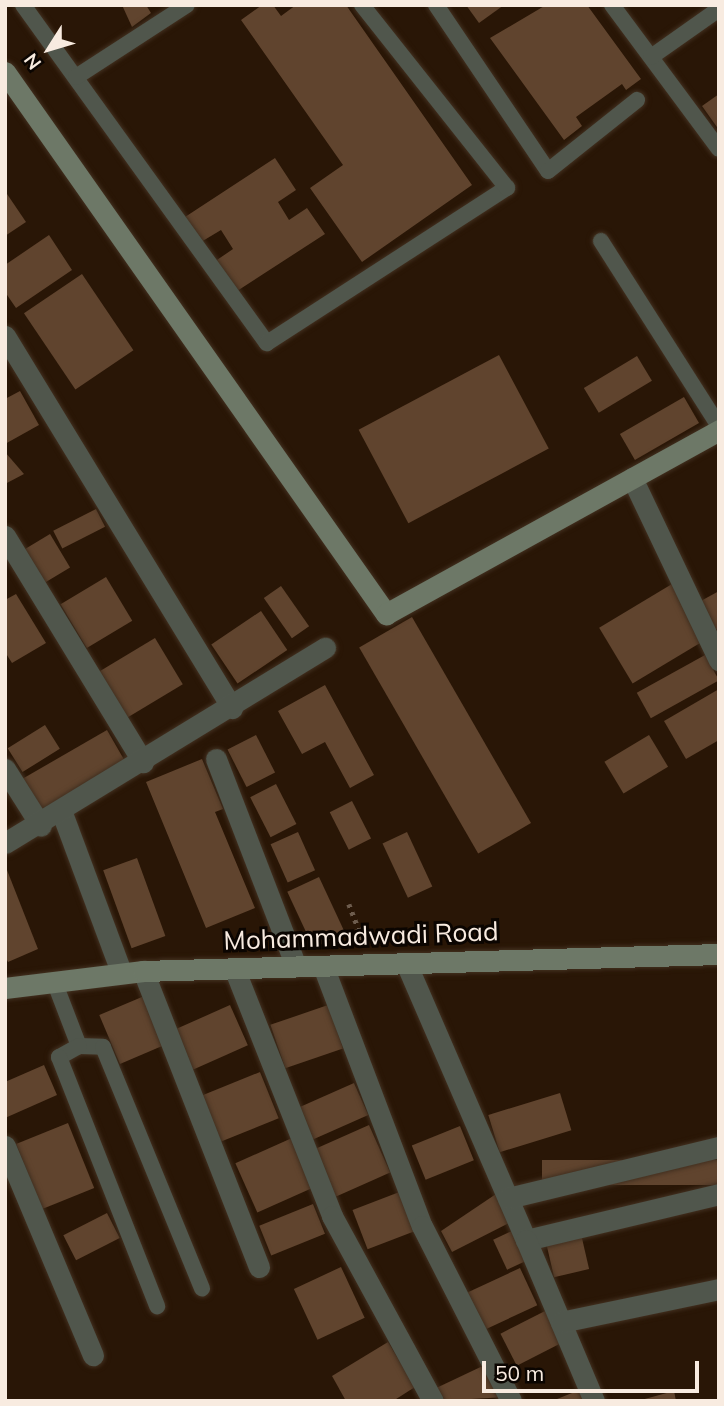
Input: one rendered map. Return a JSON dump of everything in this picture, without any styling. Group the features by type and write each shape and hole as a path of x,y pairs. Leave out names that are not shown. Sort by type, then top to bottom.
{"street":[{"path":"5,72 386,614 719,428"},
{"path":"5,336 232,708"},
{"path":"632,478 719,660"},
{"path":"5,537 143,762"},
{"path":"5,843 41,826 325,648"},
{"path":"216,759 296,966"},
{"path":"5,769 41,826"},
{"path":"62,813 121,972"},
{"name":"Mohammadwadi Road","path":"5,988 121,972 719,954"},
{"path":"406,963 594,1401"},
{"path":"323,966 422,1226 511,1401"},
{"path":"234,968 332,1216 433,1401"},
{"path":"143,971 259,1267"},
{"path":"5,1146 93,1356"},
{"path":"508,1198 719,1147"},
{"path":"526,1240 719,1194"},
{"path":"561,1322 719,1289"}],"lane":[{"path":"23,5 267,343 508,188 362,5"},
{"path":"76,77 187,5"},
{"path":"436,5 548,171 638,100"},
{"path":"612,5 719,149"},
{"path":"651,57 719,9"},
{"path":"601,241 719,428"},
{"path":"54,981 79,1046"},
{"path":"157,1306 59,1057 79,1046 103,1047 202,1288"}],"path":[{"path":"349,904 373,964"}],"building":[{"path":"122,5 146,5 151,13 132,27"},
{"path":"262,5 273,5 281,16 296,5 346,5 472,185 362,262 310,188 343,165 241,20"},
{"path":"466,5 504,5 479,23"},
{"path":"546,5 587,5 641,79 626,90 622,84 576,117 582,126 564,140 490,38"},
{"path":"719,94 719,130 702,106"},
{"path":"275,158 296,190 278,202 289,220 307,208 325,234 234,293 214,262 233,249 221,230 201,242 185,217"},
{"path":"5,191 26,222 5,236"},
{"path":"49,235 72,270 16,308 5,292 5,265"},
{"path":"82,274 133,350 75,389 24,313"},
{"path":"499,355 549,449 408,523 359,430"},
{"path":"637,356 652,381 599,413 584,388"},
{"path":"20,391 39,425 5,444 5,399"},
{"path":"684,397 699,423 635,460 620,434"},
{"path":"5,452 24,474 5,484"},
{"path":"96,509 105,527 62,549 53,531"},
{"path":"50,534 70,567 43,584 23,550"},
{"path":"106,577 132,621 87,648 61,604"},
{"path":"672,584 705,640 633,683 599,628"},
{"path":"281,586 309,626 292,638 264,598"},
{"path":"719,591 719,628 715,630 699,602"},
{"path":"16,594 46,643 12,663 5,652 5,600"},
{"path":"261,611 287,650 238,684 211,645"},
{"path":"412,617 531,823 478,854 359,648"},
{"path":"155,638 183,684 127,718 99,671"},
{"path":"705,655 719,680 651,718 637,693"},
{"path":"325,685 374,775 350,788 325,742 302,754 278,711"},
{"path":"719,689 719,740 686,759 664,721"},
{"path":"45,725 60,749 23,772 8,748"},
{"path":"107,730 126,763 39,813 20,780"},
{"path":"256,735 275,772 247,787 227,750"},
{"path":"649,735 668,767 623,793 604,762"},
{"path":"202,759 223,809 215,812 255,908 206,928 146,782"},
{"path":"276,784 296,824 271,837 250,797"},
{"path":"352,801 371,838 349,850 330,812"},
{"path":"298,832 315,870 288,883 271,844"},
{"path":"407,832 432,886 408,898 383,843"},
{"path":"137,858 165,936 132,948 103,870"},
{"path":"5,865 38,949 8,962 5,956"},
{"path":"319,877 345,933 313,948 287,892"},
{"path":"149,994 170,1043 120,1064 99,1015"},
{"path":"230,1005 248,1045 189,1071 172,1031"},
{"path":"328,1005 343,1048 285,1068 270,1025"},
{"path":"44,1065 57,1095 5,1118 5,1082"},
{"path":"260,1072 279,1118 219,1142 201,1096"},
{"path":"354,1083 368,1115 311,1141 296,1109"},
{"path":"560,1093 571,1130 500,1152 488,1115"},
{"path":"68,1123 94,1188 42,1209 16,1144"},
{"path":"369,1125 390,1173 332,1199 311,1151"},
{"path":"460,1126 474,1160 426,1180 412,1145"},
{"path":"292,1138 314,1187 257,1213 235,1163"},
{"path":"542,1160 719,1160 719,1185 542,1185"},
{"path":"402,1191 417,1230 368,1249 353,1210"},
{"path":"496,1194 511,1222 452,1252 441,1231"},
{"path":"313,1204 325,1234 271,1255 259,1226"},
{"path":"107,1213 120,1238 76,1260 63,1235"},
{"path":"514,1230 528,1260 507,1270 493,1240"},
{"path":"581,1234 589,1269 554,1277 546,1242"},
{"path":"341,1267 365,1318 318,1340 294,1289"},
{"path":"520,1268 537,1305 482,1331 465,1294"},
{"path":"545,1311 561,1343 517,1366 500,1334"},
{"path":"388,1342 415,1387 393,1401 346,1401 332,1376"},
{"path":"489,1363 506,1397 437,1401 432,1390"},
{"path":"587,1387 592,1401 552,1401"},
{"path":"674,1391 676,1401 641,1401 641,1400"}]}
